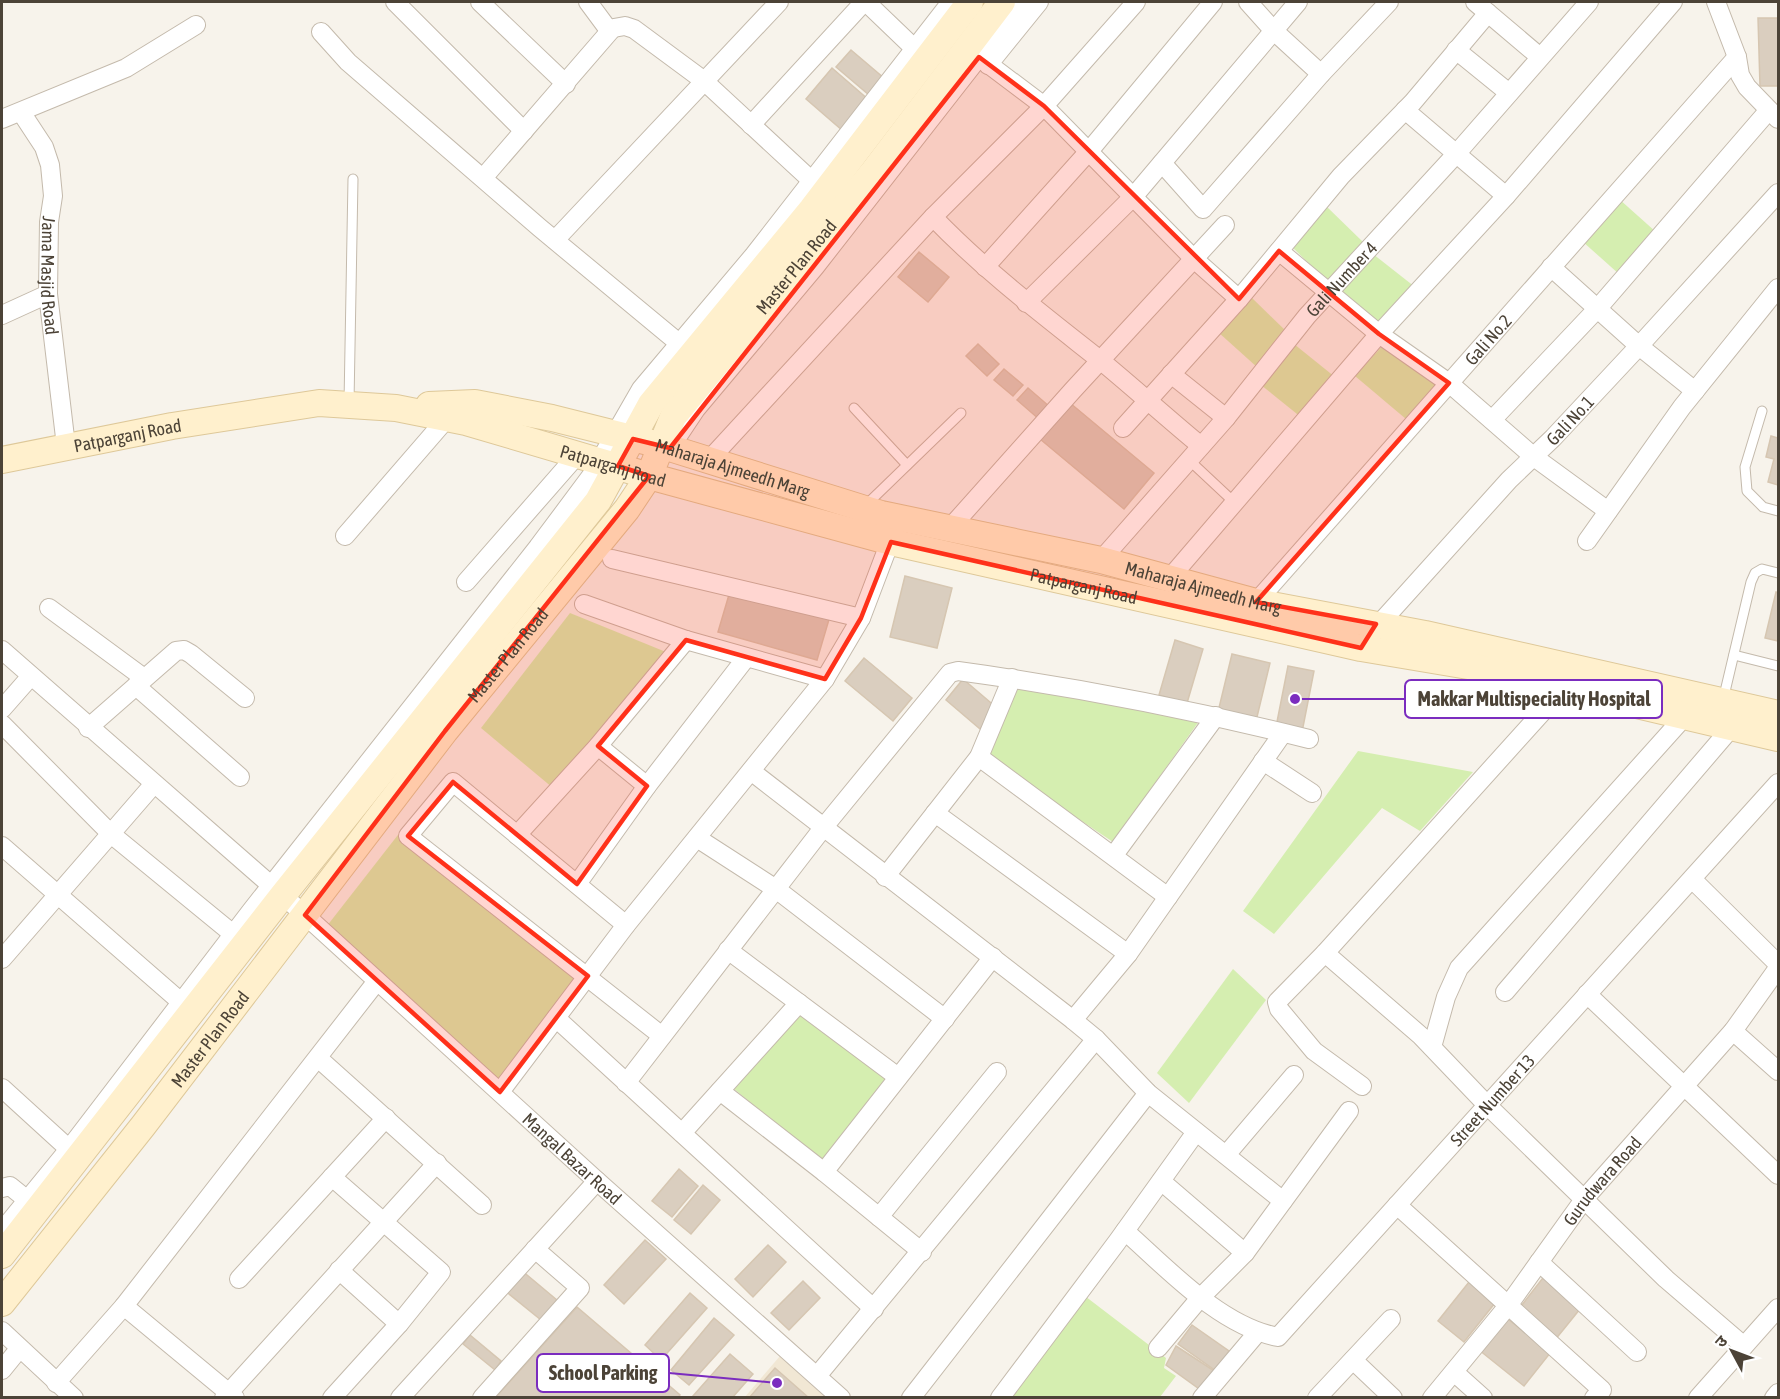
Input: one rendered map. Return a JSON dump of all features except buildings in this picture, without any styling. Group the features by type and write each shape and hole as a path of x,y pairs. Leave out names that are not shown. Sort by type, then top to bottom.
{"main road":[{"name":"Master Plan Road","path":"2,1255 32,1204 277,890 598,501 598,460 624,436 812,209 970,2"},
{"name":"Master Plan Road","path":"2,1303 143,1126 445,731 627,509 650,476 665,446 673,417 873,172 1002,2"},
{"name":"Patparganj Road","path":"396,408 475,403 624,436"},
{"name":"Patparganj Road","path":"2,460 172,426 319,404 396,408 448,417 650,476 891,542 1361,648 1464,665 1779,738"},
{"name":"Maharaja Ajmeedh Marg","path":"624,436 665,446 897,517 1101,560 1257,602 1376,624 1779,714"}],"street":[{"path":"395,2 524,131"},
{"path":"480,2 566,84"},
{"path":"588,2 611,30"},
{"path":"555,240 703,80 779,2"},
{"path":"751,125 865,2 915,49"},
{"path":"624,436 641,388 680,344 812,181 951,2"},
{"path":"984,61 1022,2"},
{"path":"665,446 984,61 1039,2"},
{"path":"709,460 933,217 1044,106 1136,2"},
{"path":"985,267 1090,150 1214,2"},
{"path":"1248,2 1274,31 1321,74"},
{"path":"1026,303 1134,196 1298,2"},
{"path":"1162,163 1203,209 1321,74 1389,2"},
{"path":"1169,579 1380,334 1506,196 1673,2"},
{"path":"1492,420 1599,308 1774,114 1747,87 1740,75 1737,57 1716,2"},
{"name":"Gali Number 4","path":"1101,560 1226,418 1328,293 1509,93 1580,4"},
{"path":"1123,428 1239,299 1341,176 1405,110 1456,50 1482,7 1540,57"},
{"path":"2,119 126,68 196,25"},
{"path":"483,177 611,30 618,27 634,29 703,80 812,181"},
{"path":"321,32 348,62 680,344"},
{"path":"1456,50 1509,93"},
{"name":"Gali No.2","path":"1240,621 1737,57"},
{"path":"984,61 1044,106 1090,150 1194,259 1239,299"},
{"path":"1405,110 1506,196"},
{"name":"Jama Masjid Road","path":"21,112 44,147 50,165 53,196 49,222 48,294 66,446"},
{"name":"Gali No.1","path":"1361,648 1376,624 1639,346 1779,193"},
{"path":"933,217 1026,303 1100,360 1146,400 1195,453"},
{"path":"950,528 1100,360 1225,225"},
{"path":"1279,251 1380,334 1449,383 1534,456 1608,511"},
{"path":"1551,267 1639,346 1695,391"},
{"path":"1587,541 1695,391 1779,288"},
{"path":"2,315 48,294"},
{"path":"1171,374 1226,418"},
{"path":"345,536 448,417"},
{"path":"466,582 598,460"},
{"path":"500,1092 626,925 825,679 861,618 891,542 897,517"},
{"path":"612,559 861,618"},
{"path":"584,603 686,640 825,679"},
{"path":"49,608 140,682 240,777"},
{"path":"517,835 598,746 686,640"},
{"name":"Mangal Bazar Road","path":"2,650 153,785 277,890 597,1181 841,1398"},
{"path":"88,728 171,654 184,650 245,698"},
{"path":"577,884 647,786 746,658"},
{"path":"626,1083 824,828 950,673 958,671 1012,678 1216,716 1309,739"},
{"path":"2,709 30,676"},
{"path":"885,877 979,757 1012,678"},
{"path":"1362,1086 1314,1051 1276,1006 1281,996 1325,953 1564,688"},
{"path":"1114,855 1216,716"},
{"path":"1432,1047 1446,997 1459,968 1685,716"},
{"path":"2,724 111,834 233,934"},
{"path":"1505,992 1732,727"},
{"path":"1073,1020 1128,954 1283,733"},
{"path":"598,746 647,786"},
{"path":"979,757 1168,897"},
{"path":"1263,761 1312,793"},
{"path":"751,771 885,877 1073,1020 1148,1093 1283,1201"},
{"path":"626,925 453,782 408,836 662,1036"},
{"name":"Street Number 13","path":"1257,1333 1278,1337 1779,783"},
{"path":"2,959 153,785"},
{"path":"936,813 1128,954"},
{"path":"697,838 776,889 945,1019"},
{"path":"2,846 181,1002"},
{"path":"1692,879 1779,966"},
{"path":"2,1231 32,1204 69,1149 233,934 277,890"},
{"path":"728,950 898,1077"},
{"path":"1325,953 1432,1047 1487,1106 1585,1198 1665,1279 1744,1346"},
{"path":"824,1172 993,957"},
{"name":"Gurudwara Road","path":"1432,1398 1507,1307 1585,1198 1732,1031 1779,966"},
{"path":"2,1331 65,1393 124,1306 377,981"},
{"path":"1587,994 1684,1088 1779,1175"},
{"path":"682,1133 799,1003"},
{"path":"556,1018 874,1309"},
{"path":"1732,1031 1779,1071"},
{"path":"817,1376 1096,1040"},
{"path":"318,1058 482,1205"},
{"path":"879,1217 997,1072"},
{"path":"1226,1155 1294,1075"},
{"path":"2,1088 69,1149"},
{"path":"720,1091 922,1252"},
{"path":"911,1398 1148,1093"},
{"path":"1158,1348 1200,1298 1245,1253 1350,1111"},
{"path":"239,1279 386,1118"},
{"path":"1000,1398 1196,1132"},
{"path":"124,1306 229,1396 339,1270 437,1163"},
{"path":"332,1177 441,1272 399,1324 332,1398"},
{"path":"400,1398 597,1181"},
{"path":"1161,1181 1245,1253"},
{"path":"2,1188 10,1186 32,1204"},
{"path":"1397,1205 1507,1307 1602,1390 1594,1398"},
{"path":"1125,1231 1200,1298 1257,1333 1202,1398"},
{"path":"482,1398 580,1288 535,1249"},
{"path":"1539,1262 1636,1352"},
{"path":"339,1270 399,1324"},
{"path":"1698,1398 1779,1308"},
{"path":"1317,1398 1391,1319"},
{"path":"2,1370 19,1349"},
{"path":"1353,1360 1394,1398"},
{"path":"1454,1372 1483,1398"},
{"path":"1774,1398 1779,1393"}],"lane":[{"path":"349,405 353,179"},
{"path":"854,408 907,465"},
{"path":"1762,411 1745,467 1746,490 1762,507 1779,511"},
{"path":"862,508 961,413"},
{"path":"1195,453 1235,503"},
{"path":"1722,702 1755,573 1762,569 1779,573"},
{"path":"1734,655 1779,666"}],"highlighted area":[{"path":"979,57 1044,106 1239,299 1279,251 1379,334 1449,383 1256,602 1376,624 1361,648 891,542 861,618 825,679 686,640 598,746 647,786 577,884 453,782 408,836 588,976 500,1092 305,915 445,731 649,476 618,466 633,439 670,448"}],"shaded area":[{"path":"780,1356 825,1397 744,1398"}],"green space":[{"path":"1619,199 1656,232 1619,274 1582,241"},
{"path":"1325,205 1363,242 1327,281 1291,246"},
{"path":"1373,254 1415,287 1377,328 1336,290"},
{"path":"1250,296 1286,331 1258,368 1218,332"},
{"path":"1386,342 1436,385 1406,419 1355,376"},
{"path":"1294,344 1335,377 1302,418 1261,385"},
{"path":"570,613 666,652 559,793 481,728"},
{"path":"1019,676 1202,717 1113,842 983,755"},
{"path":"1358,751 1473,772 1420,831 1382,808 1274,934 1243,911"},
{"path":"401,831 588,976 500,1092 323,931"},
{"path":"1233,969 1266,1000 1189,1103 1157,1073"},
{"path":"800,1012 889,1080 824,1164 733,1088"},
{"path":"1077,1290 1166,1358 1164,1368 1176,1376 1160,1397 991,1398"}],"place":[{"name":"Makkar Multispeciality Hospital","path":"1295,699"},
{"name":"School Parking","path":"777,1383"}]}
